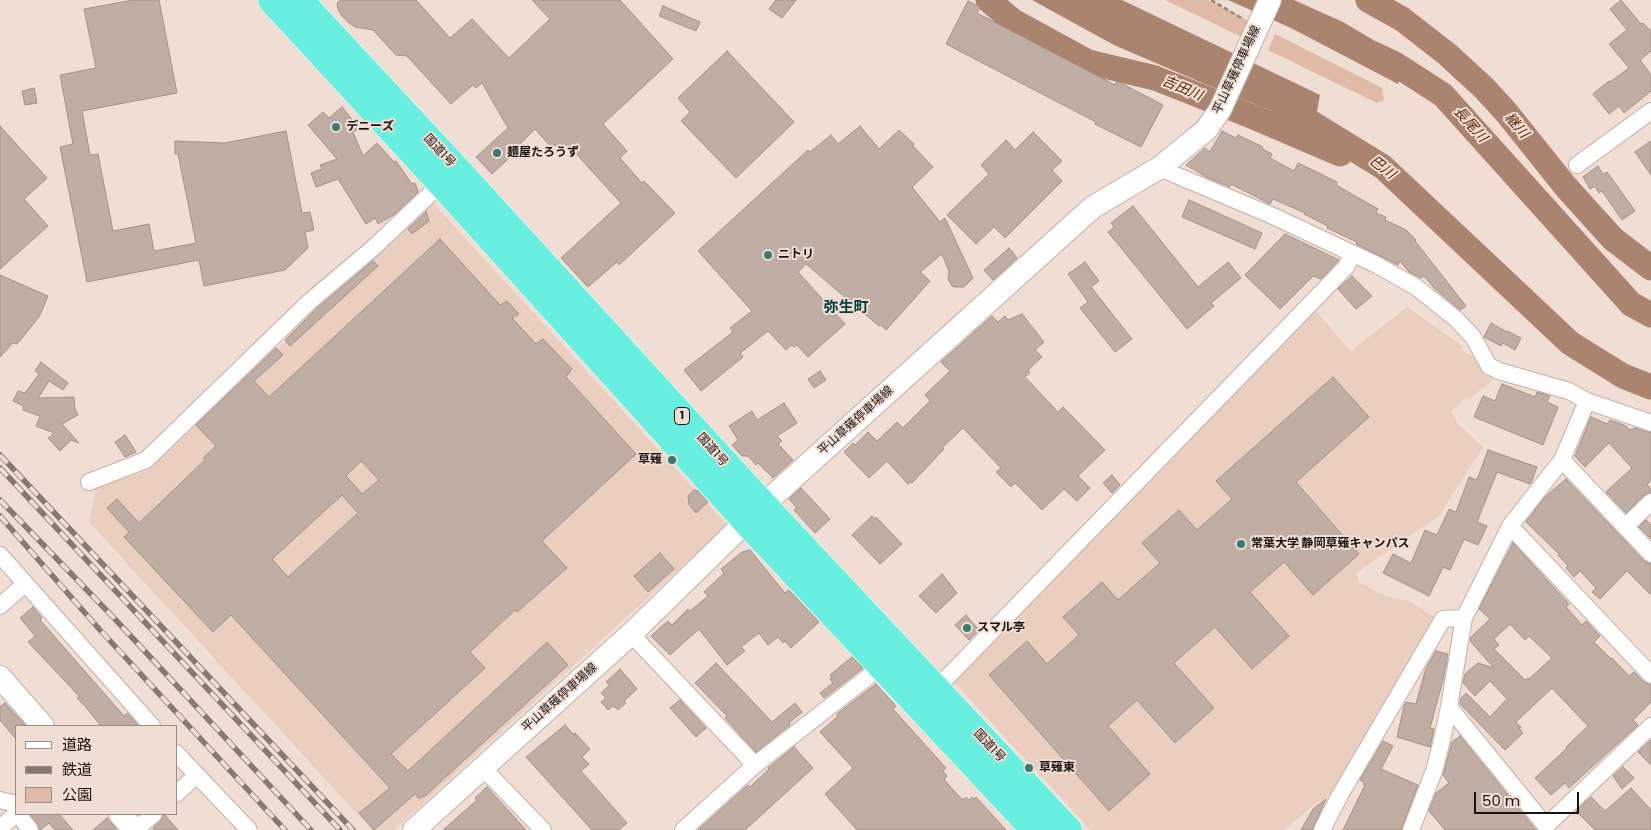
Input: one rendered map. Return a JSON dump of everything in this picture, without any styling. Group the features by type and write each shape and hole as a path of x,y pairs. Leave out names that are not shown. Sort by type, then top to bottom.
{"highway":[{"name":"国道1号","path":"272,0 449,176"},
{"name":"国道1号","path":"299,0 449,176 755,513 927,697 1068,830"},
{"name":"国道1号","path":"755,513 882,666 927,697 1036,830"}],"main road":[{"name":"平山草薙停車場線","path":"414,830 482,766 631,634 755,513 1093,207 1159,168 1206,130 1220,110 1270,0"},
{"path":"0,677 42,725"},
{"path":"121,815 135,830"}],"street":[{"path":"1577,165 1651,111"},
{"path":"1159,168 1273,216 1353,254 1416,287 1456,319 1473,337 1489,366 1499,371 1569,391 1587,401 1651,424"},
{"path":"89,482 146,460 309,302 373,248 449,176"},
{"path":"927,697 1346,267 1353,254"},
{"path":"1411,830 1434,771 1449,707 1464,618 1510,526 1562,460 1587,401"},
{"path":"1562,460 1651,554"},
{"path":"1625,526 1651,502"},
{"path":"1510,526 1651,675"},
{"path":"0,555 151,725"},
{"path":"0,606 25,584"},
{"path":"1322,830 1340,795 1443,620 1464,618"},
{"path":"631,634 755,765"},
{"path":"683,830 755,765 882,666"},
{"path":"1449,707 1546,826 1651,726"},
{"path":"178,756 249,830"},
{"path":"482,766 543,830"},
{"path":"178,792 196,776"},
{"path":"0,800 15,804"},
{"path":"0,828 16,815"},
{"path":"18,815 30,830"},
{"path":"135,830 153,815"}],"path":[{"path":"1211,0 1259,24"}],"shaded area":[{"path":"1032,0 1122,0 1320,95 1314,128 1114,45"},
{"path":"1228,0 1294,0 1343,22 1407,60 1398,84 1291,28"},
{"path":"433,203 727,525 394,830 372,830 89,522 96,487 147,471"},
{"name":"常葉大学 静岡草薙キャンパス","path":"1407,307 1462,346 1461,349 1483,363 1494,375 1490,383 1451,411 1458,424 1483,447 1439,516 1356,573 1359,582 1388,597 1409,601 1438,619 1341,790 1316,803 1284,830 1091,830 952,680 1315,310 1351,351"}],"green space":[{"path":"1165,0 1208,0 1251,22 1244,38"},
{"path":"1275,34 1382,88 1384,100 1377,103 1268,50"}],"building":[{"path":"133,0 159,0 177,93 82,111 90,155 98,154 113,231 149,224 154,251 196,243 178,154 175,154 175,141 225,143 286,131 302,213 310,212 314,230 305,232 308,248 285,270 204,286 199,260 87,282 60,147 73,144 60,75 96,68 84,9"},
{"path":"341,0 416,0 450,38 472,19 509,58 550,19 532,0 620,0 673,59 603,124 627,151 620,158 642,183 644,181 675,213 619,265 617,262 588,287 561,258 621,203 569,146 565,150 555,145 552,148 535,129 518,146 520,148 492,174 476,157 508,128 482,83 476,88 473,85 451,104 407,56 396,55 373,30 355,27 348,22 338,9 337,3"},
{"path":"776,0 796,0 782,18 769,9"},
{"path":"1621,0 1641,24 1643,23 1651,31 1651,51 1640,60 1651,75 1651,91 1624,113 1619,106 1609,114 1593,94 1629,68 1609,44 1627,30 1610,9"},
{"path":"968,1 980,7 977,13 1115,85 1117,81 1163,105 1141,147 946,44"},
{"path":"663,6 700,22 696,31 659,16"},
{"path":"727,51 794,122 736,178 681,121 690,112 678,98"},
{"path":"34,88 37,103 25,105 22,91"},
{"path":"342,107 359,128 353,132 363,156 377,143 394,162 396,161 412,184 415,183 418,192 395,214 378,224 375,218 366,224 338,179 316,187 311,173 322,169 320,165 337,159 308,125 323,112 329,118"},
{"path":"0,126 47,178 24,199 48,226 0,269"},
{"path":"860,126 879,149 899,130 914,144 913,146 933,167 912,187 940,222 945,218 973,278 964,287 952,286 948,279 949,271 942,254 920,272 930,281 886,330 806,264 798,272 845,324 808,357 797,345 794,347 792,345 786,350 768,331 740,353 743,357 701,391 684,370 733,332 730,328 752,311 698,251 808,150 810,152 831,135 838,144"},
{"path":"1222,131 1236,138 1238,135 1263,147 1262,149 1272,154 1270,158 1294,171 1298,163 1337,182 1336,185 1378,209 1376,213 1386,217 1385,220 1406,230 1416,240 1466,306 1460,310 1434,288 1424,276 1421,278 1409,272 1400,261 1398,265 1356,244 1357,242 1327,228 1328,226 1305,213 1273,199 1270,204 1231,184 1230,187 1206,177 1186,165 1205,148 1210,152"},
{"path":"1033,132 1062,161 1052,170 1062,181 1005,238 994,227 976,244 947,215 989,174 981,165 1006,140 1015,150"},
{"path":"1651,141 1651,175 1635,152"},
{"path":"1598,166 1603,174 1607,172 1635,211 1622,220 1602,191 1599,193 1595,186 1590,189 1583,177"},
{"path":"1189,200 1262,233 1255,249 1182,217"},
{"path":"1133,206 1198,287 1228,262 1241,278 1211,303 1214,306 1187,329 1108,232 1114,227 1111,223"},
{"path":"426,212 429,221 412,234 408,229"},
{"path":"1285,234 1339,260 1321,279 1313,276 1280,309 1245,275"},
{"path":"440,239 500,305 507,301 519,314 512,318 536,344 543,339 572,369 566,377 636,454 542,541 567,568 517,612 515,610 470,652 485,668 391,754 408,771 547,642 568,665 424,797 419,799 415,794 374,830 359,813 390,788 231,615 213,632 124,537 129,532 107,508 117,499 139,523 205,460 203,458 216,446 196,425 276,348 283,355 254,381 269,397","holes":["361,461 379,480 362,494 346,476","342,495 358,513 288,577 272,559"]},
{"path":"1009,248 1017,258 993,280 984,270"},
{"path":"373,261 378,266 290,346 285,340 316,309"},
{"path":"1085,262 1099,281 1091,287 1132,339 1115,352 1080,308 1088,302 1068,274"},
{"path":"0,275 48,296 39,317 17,344 13,343 0,357"},
{"path":"1352,276 1372,296 1356,309 1338,289"},
{"path":"1022,314 1044,342 1035,350 1042,357 1028,370 1030,372 1025,377 1058,412 1063,407 1105,450 1078,476 1090,488 1077,501 1064,489 1042,510 1015,483 1011,487 996,472 1001,468 963,428 942,448 944,449 912,483 908,484 887,461 869,478 844,452 853,443 855,445 868,432 877,441 897,422 903,428 930,401 925,395 950,371 941,362 992,316 998,322 1005,316 1008,320"},
{"path":"1491,323 1521,338 1515,350 1503,343 1501,346 1484,337"},
{"path":"41,362 68,383 63,390 49,381 38,398 74,397 75,409 78,415 62,424 79,443 71,440 60,451 48,438 54,433 36,426 40,416 23,410 24,406 13,401 18,391 25,393 39,374 35,371"},
{"path":"820,371 826,380 814,388 808,379"},
{"path":"1333,377 1369,417 1296,482 1359,554 1313,595 1284,562 1250,592 1289,636 1252,669 1215,627 1174,663 1214,708 1175,743 1137,700 1108,726 1150,774 1109,811 989,675 1027,641 1047,664 1079,635 1063,617 1102,582 1118,600 1160,563 1142,543 1179,510 1197,530 1232,499 1216,481"},
{"path":"1502,384 1535,397 1537,392 1550,396 1547,402 1558,407 1543,445 1474,417 1483,396 1495,401"},
{"path":"784,403 797,423 777,436 782,441 778,444 793,460 773,478 758,463 756,465 748,456 742,456 732,445 738,440 729,426 752,411 757,420"},
{"path":"1591,417 1607,424 1610,420 1624,425 1630,430 1635,428 1651,433 1651,480 1647,485 1651,492 1644,495 1626,513 1606,492 1632,468 1609,443 1585,467 1575,456"},
{"path":"125,435 136,452 125,457 115,442"},
{"path":"1488,450 1537,467 1531,483 1497,472 1477,522 1487,526 1478,545 1464,539 1450,570 1443,567 1429,596 1383,573 1393,554 1411,563 1425,530 1437,535 1449,509 1456,512 1469,477 1477,480"},
{"path":"1112,475 1120,485 1112,493 1103,483"},
{"path":"1566,479 1644,561 1651,564 1651,595 1627,571 1600,599 1592,592 1596,588 1580,571 1574,577 1566,568 1568,566 1559,554 1526,522 1545,497"},
{"path":"801,488 830,519 815,533 794,510 797,508 789,499"},
{"path":"694,490 698,491 708,502 696,513 689,504 688,496"},
{"path":"872,516 875,519 876,517 902,544 880,564 852,535"},
{"path":"1646,520 1651,525 1651,539 1639,527"},
{"path":"1513,543 1569,604 1566,607 1582,625 1586,621 1600,636 1594,642 1629,676 1634,672 1644,682 1651,685 1651,702 1633,720 1638,725 1569,788 1565,783 1551,795 1535,778 1588,726 1552,688 1516,722 1521,727 1519,728 1523,733 1505,750 1460,704 1461,698 1466,693 1490,717 1507,699 1490,681 1475,696 1463,683 1465,674 1478,663 1494,668 1470,641 1471,637 1490,619 1479,609","holes":["1510,624 1525,640 1529,636 1552,658 1529,679 1525,680 1494,649 1499,645 1494,639"]},
{"path":"750,550 785,593 789,590 819,622 791,648 778,637 768,645 759,633 741,647 745,651 727,665 699,629 670,655 651,636 668,621 672,625 688,609 690,611 708,596 704,592 724,573 721,569 742,552"},
{"path":"660,553 674,569 648,592 634,576"},
{"path":"942,574 957,593 936,613 919,596"},
{"path":"33,607 42,618 40,620 124,716 127,713 138,725 100,725 77,698 79,696 28,642 35,636 20,618"},
{"name":"スマル亭","path":"966,615 979,630 969,640 955,625"},
{"path":"1436,651 1448,654 1430,728 1434,729 1430,747 1397,737 1404,706 1406,702 1416,704 1426,668"},
{"path":"852,657 863,668 824,698 820,693 833,683 830,675"},
{"path":"716,663 772,722 795,703 802,712 789,723 790,725 756,752 725,718 727,716 695,683"},
{"path":"620,669 637,689 624,701 626,703 618,710 613,706 608,710 601,702 606,698 601,693 610,685 606,682"},
{"path":"876,684 896,706 893,709 946,768 943,771 947,776 944,779 953,790 963,800 966,797 969,800 972,797 974,799 976,797 1006,830 857,830 825,794 853,768 820,732 838,716 837,714"},
{"path":"680,700 706,728 696,737 670,708"},
{"path":"5,703 25,725 15,725 15,738 0,720 0,707"},
{"path":"565,725 590,749 582,757 589,764 581,771 627,823 619,830 592,830 526,757"},
{"path":"1460,736 1536,830 1445,830 1429,811 1436,793 1449,783 1443,775 1452,742"},
{"path":"1651,740 1651,765 1638,752"},
{"path":"1383,741 1393,746 1381,769 1418,785 1401,830 1343,830 1365,785 1360,780"},
{"path":"794,747 813,768 745,830 698,830 748,785 750,787 768,768"},
{"path":"1623,767 1634,778 1622,789 1613,776"},
{"path":"487,787 526,830 443,830 477,800 475,798"},
{"path":"1631,788 1651,810 1651,830 1595,830 1576,811 1591,797 1605,811"},
{"path":"1326,799 1312,830 1301,830 1313,809"},
{"path":"31,815 60,815 73,830 55,830 49,823 40,830"},
{"path":"165,815 178,830 154,830 153,828"},
{"path":"107,818 117,830 93,830"}],"waterway":[{"name":"吉田川","path":"988,0 1013,21 1088,62 1155,78 1340,154"},
{"name":"継川","path":"1368,0 1402,19 1447,54 1484,88 1506,112 1566,187 1613,239 1651,268"},
{"name":"長尾川","path":"1374,54 1395,64 1443,95 1631,304 1651,315"},
{"name":"巴川","path":"1284,106 1383,167 1570,343 1623,376 1651,387"}],"railway":[{"path":"0,455 353,830"},
{"path":"0,468 340,830"},
{"path":"0,500 113,617 311,830"},
{"path":"0,516 100,630 285,830"}],"place":[{"name":"デニーズ","path":"336,127"},
{"name":"麺屋たろうず","path":"497,153"},
{"name":"ニトリ","path":"768,255"},
{"name":"草薙","path":"672,460"},
{"name":"常葉大学 静岡草薙キャンパス","path":"1241,544"},
{"name":"スマル亭","path":"967,628"},
{"name":"草薙東","path":"1029,768"}],"district":[{"name":"弥生町","path":"846,308"}]}
